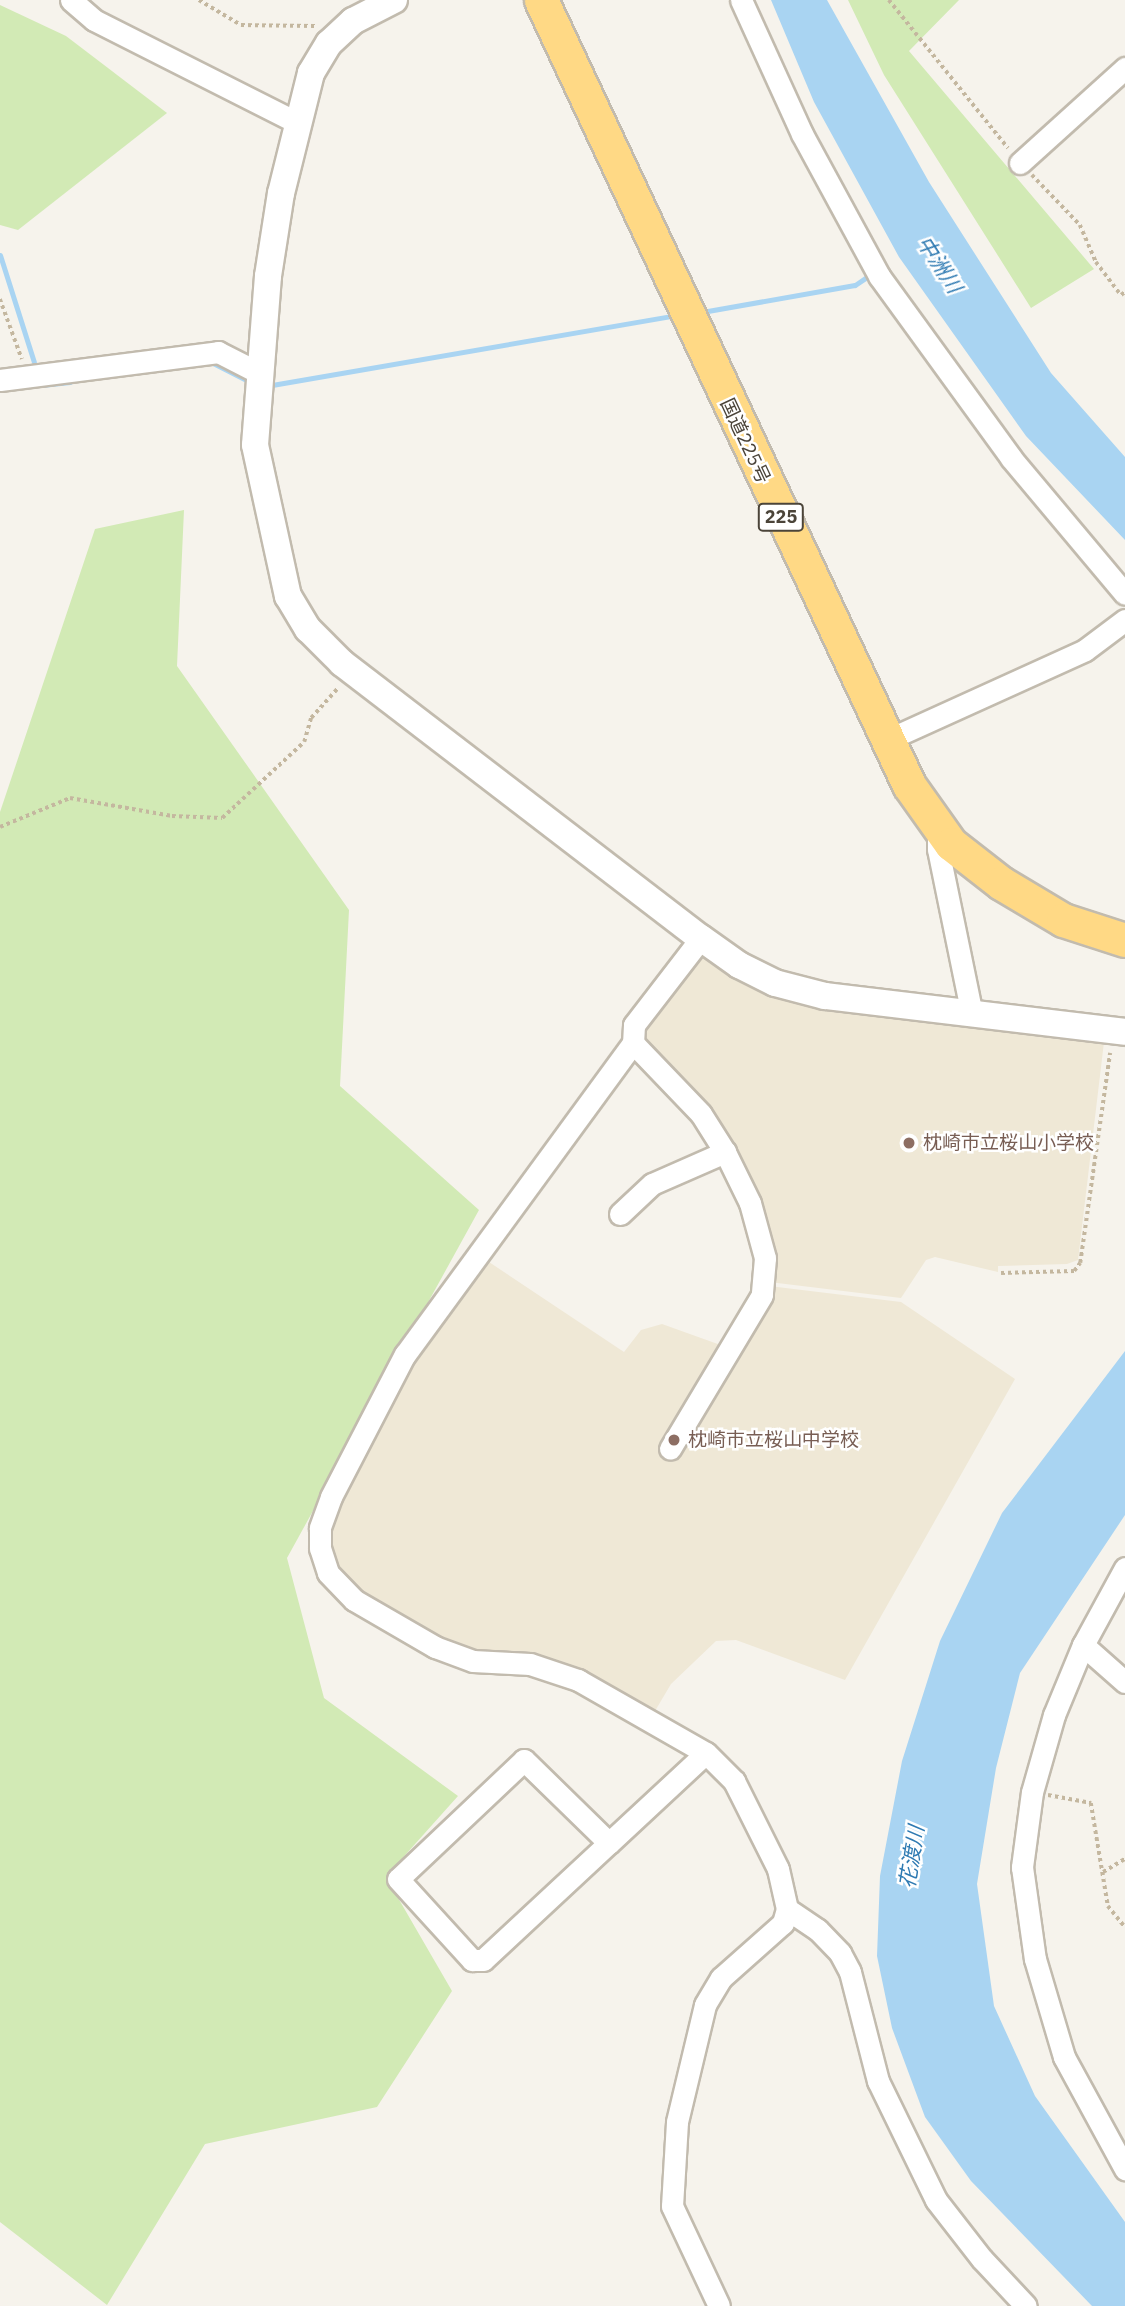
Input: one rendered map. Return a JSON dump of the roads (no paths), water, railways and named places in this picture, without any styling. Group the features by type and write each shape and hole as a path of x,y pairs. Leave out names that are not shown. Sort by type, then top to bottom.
{"highway":[{"name":"国道225号","path":"541,0 909,785 951,844 1001,883 1063,920 1125,940"}],"street":[{"path":"71,0 94,20 296,122"},
{"path":"394,0 353,21 329,43 311,73 296,122 270,264 255,445 288,596 308,629 354,671 701,937 739,965 775,983 825,996 1119,1032"},
{"path":"741,0 802,134 879,276 1011,458 1125,594"},
{"path":"1020,163 1125,68"},
{"path":"0,380 218,352 259,373"},
{"path":"887,740 1085,650 1125,620"},
{"path":"939,827 939,849 972,1016"},
{"path":"701,937 634,1025 633,1043 405,1354 331,1497 320,1528 320,1548 328,1573 354,1600 435,1647 473,1661 530,1664 553,1671 644,1714 706,1753 734,1781 778,1869 787,1909 783,1923 721,1978 705,2005 677,2122 672,2206 719,2306"},
{"path":"633,1043 701,1114 725,1152 760,1236 765,1258 762,1295 670,1449"},
{"path":"620,1214 652,1184 725,1152"},
{"path":"1125,1568 1083,1645 1054,1715 1032,1792 1022,1867 1035,1959 1064,2057 1125,2169"},
{"path":"1083,1645 1125,1682"},
{"path":"609,1843 524,1760 398,1879 472,1960 483,1960 706,1753"},
{"path":"787,1909 818,1930 840,1953 850,1972 878,2081 936,2200 982,2259 1026,2306"}],"water":[{"name":"中洲川","path":"771,0 827,0 929,182 1051,373 1125,457 1125,540 1026,436 899,257 814,102"},
{"name":"花渡川","path":"1125,1351 1125,1515 1020,1673 996,1768 977,1884 994,2006 1035,2096 1125,2222 1125,2306 1092,2306 971,2181 925,2117 892,2028 877,1956 880,1876 902,1761 940,1641 1002,1513"}],"waterway":[{"path":"0,255 34,362"},
{"path":"702,312 855,285 867,277"},
{"path":"272,385 672,316"},
{"path":"211,362 246,380"},
{"path":"41,382 42,385 70,382"}],"place":[{"name":"枕崎市立桜山小学校","path":"909,1143"},
{"name":"枕崎市立桜山中学校","path":"674,1440"}]}
